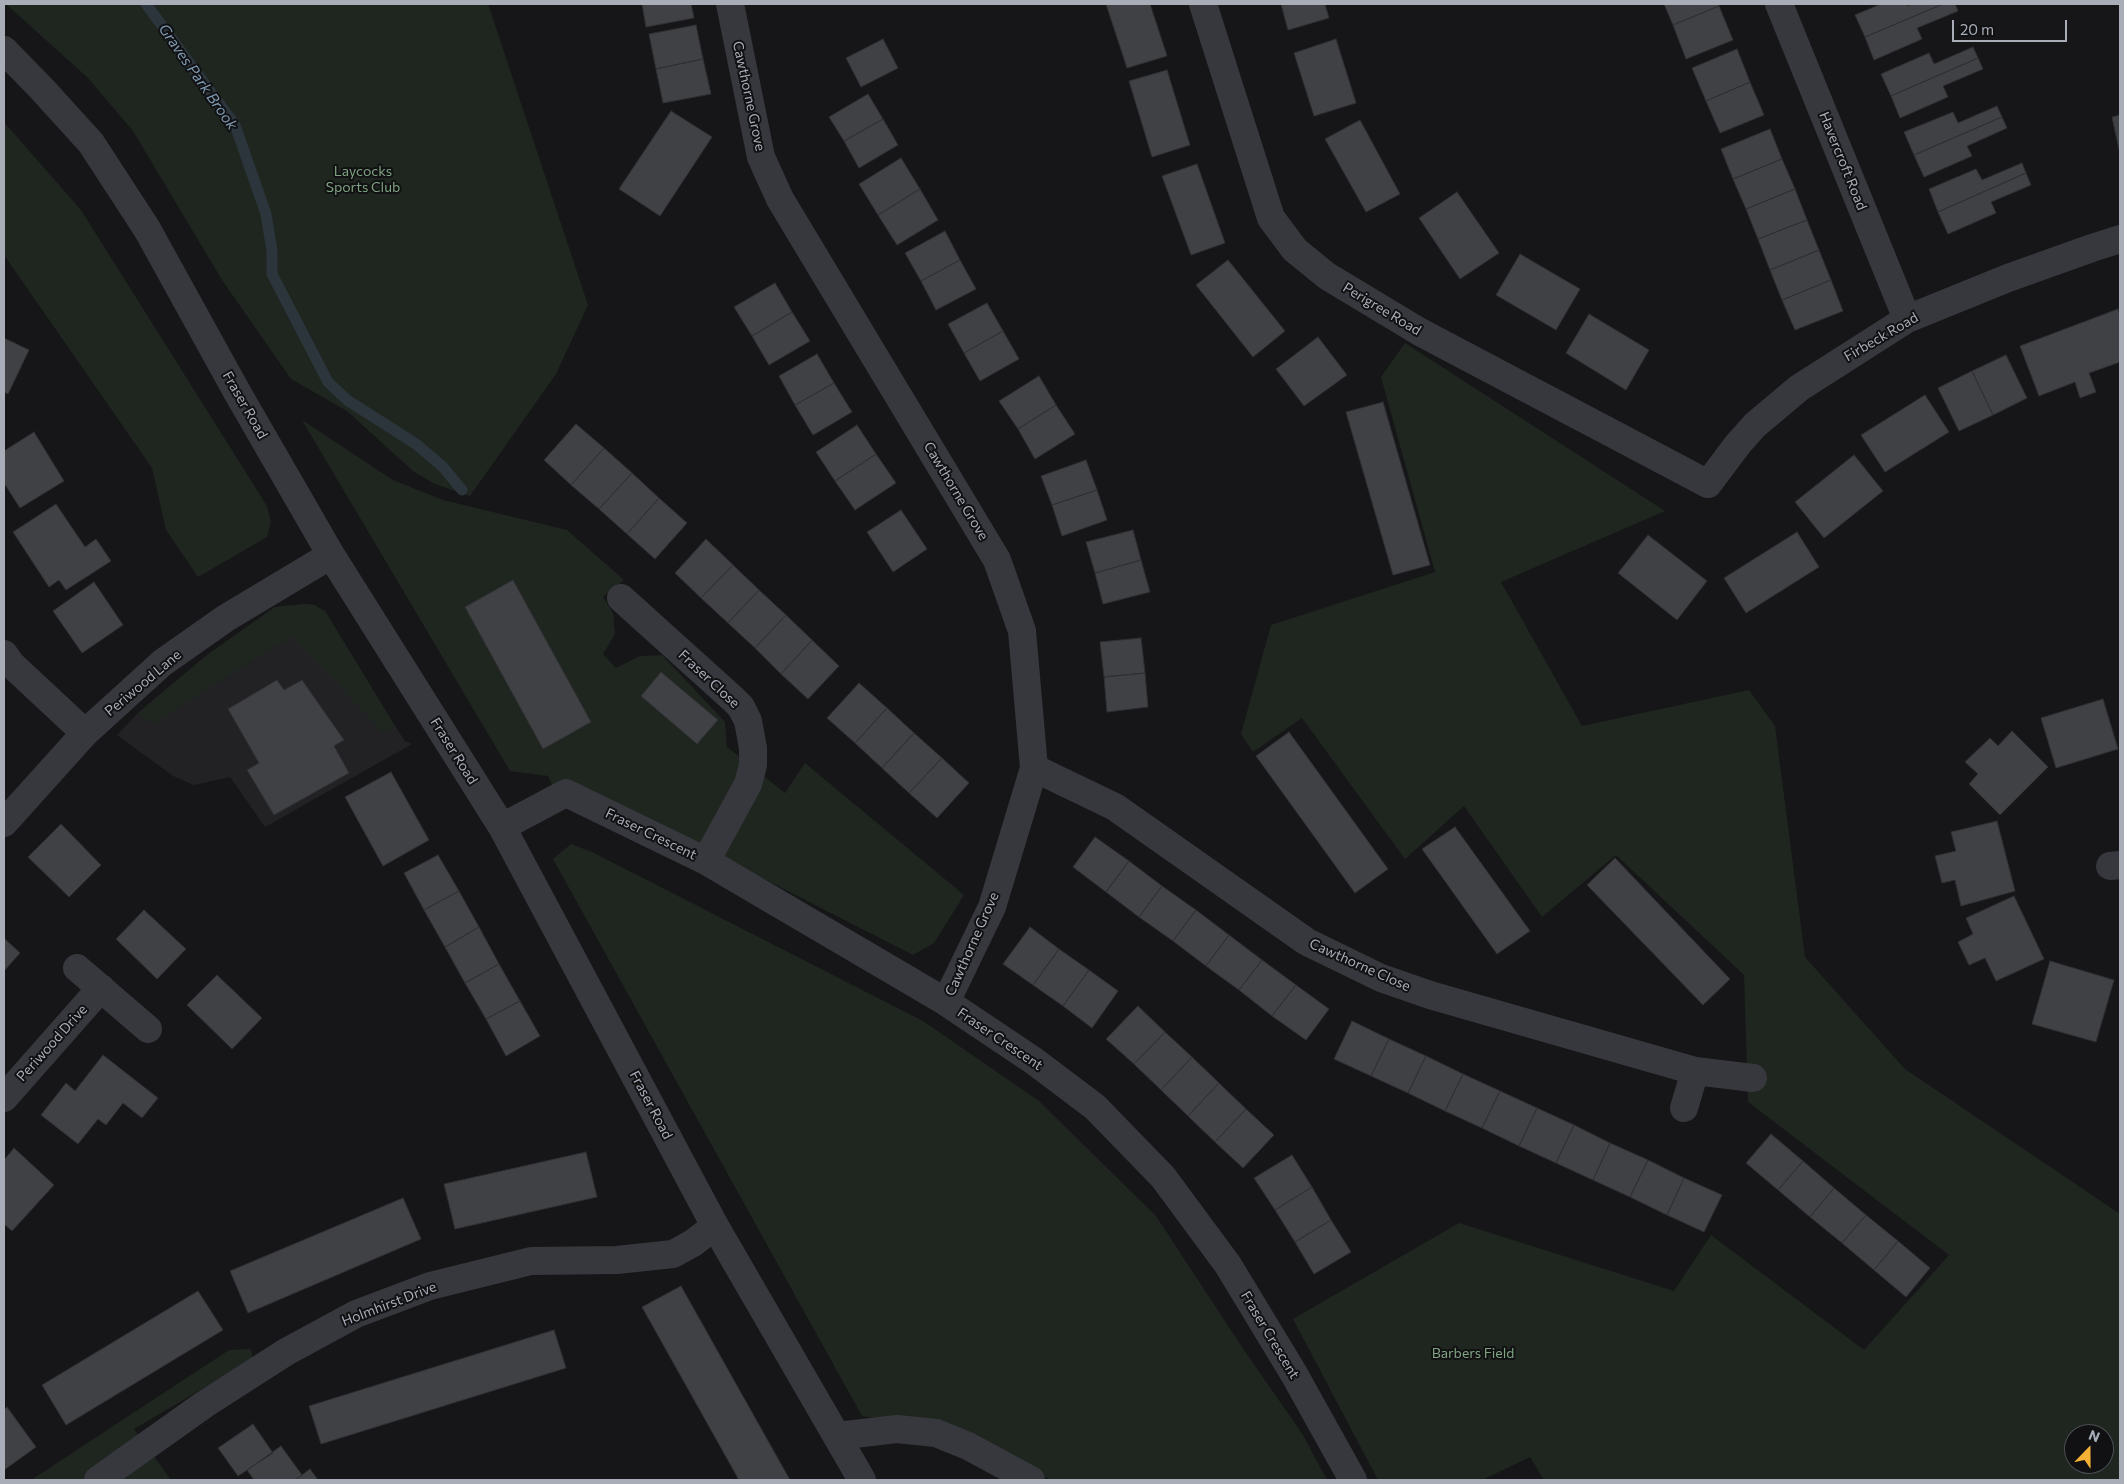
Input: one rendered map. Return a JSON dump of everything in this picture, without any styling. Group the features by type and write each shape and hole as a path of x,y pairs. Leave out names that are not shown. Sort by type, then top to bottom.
{"street":[{"name":"Cawthorne Grove","path":"730,4 761,157 780,199 997,560 1022,631 1034,768 992,907 946,1002"},
{"name":"Perigree Road","path":"1203,4 1271,218 1295,250 1327,276 1420,332 1708,484"},
{"name":"Havercroft Road","path":"1779,4 1907,319"},
{"name":"Fraser Road","path":"4,50 91,143 122,187 331,555 502,827 715,1226 862,1480"},
{"name":"Firbeck Road","path":"1708,484 1755,425 1799,388 1907,319 2017,275 2120,240"},
{"name":"Periwood Lane","path":"4,824 85,733 162,663 226,618 331,555"},
{"name":"Fraser Close","path":"621,598 733,699 741,707 748,720 753,748 753,765 748,784 706,862"},
{"path":"4,654 11,664 85,733"},
{"name":"Cawthorne Close","path":"1034,768 1116,806 1308,942 1381,978 1430,996 1695,1071 1753,1078"},
{"name":"Fraser Crescent","path":"502,827 566,792 706,862 946,1002 1034,1062 1095,1107 1163,1177 1228,1265 1294,1374 1353,1480"},
{"path":"77,968 148,1029"},
{"name":"Periwood Drive","path":"4,1098 101,988"},
{"path":"1684,1108 1695,1071"},
{"name":"Holmhirst Drive","path":"98,1480 205,1404 286,1352 356,1314 430,1286 531,1261 617,1260 673,1254 693,1243 715,1226"},
{"path":"837,1436 897,1429 936,1433 968,1446 1031,1480"}],"shaded area":[{"path":"314,605 325,611 395,726 405,741 412,744 265,827 230,777 194,785 173,776 117,735 138,713 207,655 275,607"}],"green space":[{"name":"Laycocks Sports Club","path":"6,4 488,4 588,305 556,374 470,496 435,484 414,472 347,411 291,379 222,280 133,131 88,78"},
{"path":"4,122 81,210 267,506 271,522 267,537 198,577 166,530 152,468 4,255"},
{"name":"Barbers Field","path":"1405,343 1665,511 1501,582 1582,726 1749,690 1775,726 1805,957 1905,1069 2120,1214 2120,1480 1544,1480 1530,1457 1482,1480 1378,1480 1293,1319 1459,1223 1674,1291 1711,1235 1864,1350 1949,1255 1748,1102 1744,975 1616,855 1542,917 1464,806 1405,859 1302,718 1253,752 1241,734 1271,625 1435,572 1381,377"},
{"path":"302,420 393,480 443,500 567,530 624,580 603,597 613,613 615,634 603,654 616,668 640,656 662,655 725,722 727,747 785,793 805,763 964,895 934,943 913,955 594,792 553,787 548,776 510,771"},
{"path":"314,605 325,611 395,726 383,732 292,637 257,657 158,722 146,721 138,713 207,655 275,607"},
{"path":"571,844 592,852 923,1021 1039,1101 1156,1216 1242,1347 1303,1435 1327,1480 1051,1480 955,1430 862,1416 553,859"},
{"path":"251,1349 253,1359 134,1429 171,1480 31,1480 229,1350"}],"building":[{"path":"642,4 691,4 694,18 646,27"},
{"path":"1106,4 1150,4 1167,56 1127,68"},
{"path":"1281,4 1325,4 1329,18 1288,30"},
{"path":"1664,4 1718,4 1719,6 1673,25"},
{"path":"1881,4 1907,4 1908,6 1912,4 1943,4 1865,37 1855,15"},
{"path":"1943,4 1955,4 1958,11 1917,28 1922,39 1874,60 1865,37"},
{"path":"1719,6 1733,40 1686,59 1673,25"},
{"path":"696,25 703,59 656,69 649,34"},
{"path":"883,39 898,68 861,87 846,58"},
{"path":"1336,39 1356,103 1314,116 1294,53"},
{"path":"1973,47 1978,58 1891,96 1881,74 1929,53 1934,64"},
{"path":"1737,49 1750,82 1706,101 1692,68"},
{"path":"1978,58 1983,69 1943,86 1948,97 1900,118 1891,96"},
{"path":"703,59 711,94 663,103 656,69"},
{"path":"1167,70 1190,145 1152,157 1129,81"},
{"path":"1750,82 1764,115 1720,133 1706,101"},
{"path":"868,94 883,119 844,141 829,117"},
{"path":"1997,106 2002,117 1914,155 1904,132 1953,112 1958,123"},
{"path":"671,111 712,137 660,216 619,189"},
{"path":"2120,115 2120,154 2112,117"},
{"path":"2002,117 2007,128 1967,146 1972,156 1924,177 1914,155"},
{"path":"883,119 898,145 859,168 844,141"},
{"path":"1360,120 1400,194 1366,212 1325,139"},
{"path":"1770,129 1782,159 1733,179 1721,149"},
{"path":"901,158 920,189 878,215 859,184"},
{"path":"1782,159 1795,189 1746,209 1733,179"},
{"path":"2022,163 2026,173 1938,212 1929,189 1976,169 1982,180"},
{"path":"1197,164 1225,243 1191,255 1162,176"},
{"path":"2026,173 2031,185 1991,202 1996,213 1948,234 1938,212"},
{"path":"920,189 938,220 897,245 878,215"},
{"path":"1795,189 1807,220 1758,239 1746,209"},
{"path":"1457,192 1499,253 1460,279 1419,218"},
{"path":"1807,220 1819,250 1770,270 1758,239"},
{"path":"945,231 960,260 921,281 905,253"},
{"path":"1819,250 1831,280 1782,300 1770,270"},
{"path":"1520,254 1580,289 1556,330 1496,295"},
{"path":"960,260 976,289 936,310 921,281"},
{"path":"1228,260 1285,331 1253,357 1196,285"},
{"path":"1831,280 1843,311 1795,330 1782,300"},
{"path":"775,283 792,312 752,336 734,307"},
{"path":"987,303 1003,331 964,353 948,324"},
{"path":"2118,309 2120,316 2120,362 2089,373 2096,392 2080,398 2075,382 2039,396 2020,346"},
{"path":"792,312 810,341 769,365 752,336"},
{"path":"1589,314 1649,350 1626,390 1566,353"},
{"path":"1003,331 1019,359 980,381 964,353"},
{"path":"1318,337 1347,375 1304,406 1276,369"},
{"path":"4,338 29,350 8,394 4,392"},
{"path":"817,354 834,383 795,405 779,376"},
{"path":"2006,355 2027,398 1993,415 1972,371"},
{"path":"1972,371 1993,415 1959,431 1938,388"},
{"path":"1039,376 1056,405 1018,429 999,401"},
{"path":"834,383 852,412 813,435 795,405"},
{"path":"1925,395 1949,432 1885,472 1861,435"},
{"path":"1383,402 1430,565 1393,575 1346,412"},
{"path":"1056,405 1075,434 1035,459 1018,429"},
{"path":"576,424 604,448 571,485 544,460"},
{"path":"857,425 876,454 835,481 816,452"},
{"path":"34,432 64,481 20,508 4,483 4,451"},
{"path":"604,448 632,473 599,509 571,485"},
{"path":"876,454 896,483 855,510 835,481"},
{"path":"1854,455 1883,491 1824,538 1795,502"},
{"path":"1086,460 1097,490 1052,505 1041,476"},
{"path":"632,473 659,498 627,534 599,509"},
{"path":"1097,490 1107,520 1062,536 1052,505"},
{"path":"659,498 687,523 655,559 627,534"},
{"path":"56,504 85,547 96,539 111,561 66,590 59,580 49,587 13,532"},
{"path":"901,510 927,549 893,572 867,532"},
{"path":"1133,530 1141,560 1095,573 1086,542"},
{"path":"1797,532 1819,567 1746,613 1724,578"},
{"path":"1648,535 1707,581 1677,620 1618,573"},
{"path":"706,539 733,565 701,598 675,573"},
{"path":"1141,560 1150,592 1103,604 1095,573"},
{"path":"733,565 759,590 728,623 701,598"},
{"path":"513,580 591,722 543,749 465,607"},
{"path":"94,582 123,625 82,653 53,611"},
{"path":"759,590 786,615 755,648 728,623"},
{"path":"786,615 812,640 781,674 755,648"},
{"path":"1141,638 1145,673 1104,677 1100,642"},
{"path":"812,640 839,666 808,699 781,674"},
{"path":"661,672 718,720 697,744 641,696"},
{"path":"1145,673 1148,707 1107,712 1104,677"},
{"path":"277,680 284,690 302,680 344,740 334,746 349,773 274,815 247,770 259,763 228,709"},
{"path":"859,683 887,708 855,743 827,718"},
{"path":"2103,699 2118,749 2056,768 2041,718"},
{"path":"887,708 914,733 882,768 855,743"},
{"path":"2012,731 2048,767 2000,815 1969,784 1978,774 1965,762 1990,738 1998,746"},
{"path":"1289,732 1388,869 1355,893 1256,756"},
{"path":"914,733 942,758 909,793 882,768"},
{"path":"942,758 969,783 937,818 909,793"},
{"path":"391,772 429,840 383,866 345,797"},
{"path":"1997,821 2015,891 1961,906 1955,880 1942,883 1935,856 1956,851 1951,832"},
{"path":"61,824 101,865 69,897 28,857"},
{"path":"1455,827 1530,931 1497,954 1422,849"},
{"path":"1095,837 1129,861 1106,892 1073,867"},
{"path":"438,855 459,891 424,910 404,873"},
{"path":"1615,858 1730,979 1703,1005 1587,885"},
{"path":"1129,861 1162,886 1139,917 1106,892"},
{"path":"1162,886 1196,910 1173,941 1139,917"},
{"path":"459,891 479,927 445,947 424,910"},
{"path":"2014,896 2044,959 1996,981 1985,958 1969,965 1958,942 1973,934 1966,918"},
{"path":"144,910 186,949 157,979 116,939"},
{"path":"1196,910 1229,935 1206,966 1173,941"},
{"path":"479,927 499,964 465,983 445,947"},
{"path":"1030,927 1059,949 1033,985 1003,964"},
{"path":"1229,935 1262,960 1239,990 1206,966"},
{"path":"4,938 20,953 4,971"},
{"path":"1059,949 1089,970 1063,1006 1033,985"},
{"path":"1262,960 1296,985 1272,1016 1239,990"},
{"path":"2050,961 2114,980 2096,1042 2032,1024"},
{"path":"499,964 520,1001 486,1019 465,983"},
{"path":"1089,970 1118,991 1092,1028 1063,1006"},
{"path":"217,975 262,1018 232,1049 187,1005"},
{"path":"1296,985 1329,1009 1306,1040 1272,1016"},
{"path":"520,1001 540,1036 506,1056 486,1019"},
{"path":"1138,1006 1165,1032 1134,1064 1106,1039"},
{"path":"1352,1021 1389,1039 1371,1076 1334,1059"},
{"path":"1165,1032 1192,1057 1161,1090 1134,1064"},
{"path":"1389,1039 1426,1056 1408,1093 1371,1076"},
{"path":"103,1055 158,1098 142,1118 123,1103 106,1125 98,1119 78,1144 41,1115 66,1083 75,1091"},
{"path":"1426,1056 1463,1074 1445,1111 1408,1093"},
{"path":"1192,1057 1219,1083 1188,1116 1161,1090"},
{"path":"1463,1074 1500,1091 1482,1128 1445,1111"},
{"path":"1219,1083 1246,1109 1215,1142 1188,1116"},
{"path":"1500,1091 1537,1108 1519,1146 1482,1128"},
{"path":"1537,1108 1574,1125 1556,1163 1519,1146"},
{"path":"1246,1109 1274,1135 1243,1168 1215,1142"},
{"path":"1574,1125 1610,1143 1593,1180 1556,1163"},
{"path":"1771,1134 1803,1161 1778,1190 1746,1163"},
{"path":"1610,1143 1648,1160 1630,1197 1593,1180"},
{"path":"14,1148 54,1185 12,1231 4,1224 4,1160"},
{"path":"586,1152 597,1197 455,1229 444,1184"},
{"path":"1292,1155 1312,1187 1275,1210 1254,1178"},
{"path":"1648,1160 1684,1178 1667,1215 1630,1197"},
{"path":"1803,1161 1834,1188 1810,1217 1778,1190"},
{"path":"1684,1178 1722,1195 1704,1232 1667,1215"},
{"path":"1312,1187 1331,1220 1295,1242 1275,1210"},
{"path":"1834,1188 1866,1215 1842,1243 1810,1217"},
{"path":"403,1198 421,1239 248,1313 230,1271"},
{"path":"1866,1215 1898,1241 1874,1270 1842,1243"},
{"path":"1331,1220 1351,1252 1314,1274 1295,1242"},
{"path":"1898,1241 1930,1268 1906,1297 1874,1270"},
{"path":"681,1286 790,1480 739,1480 642,1307"},
{"path":"198,1291 223,1330 66,1425 42,1385"},
{"path":"554,1330 566,1368 321,1444 309,1406"},
{"path":"7,1407 36,1447 4,1470 4,1410"},
{"path":"253,1424 273,1453 238,1476 218,1448"},
{"path":"281,1446 302,1475 295,1480 254,1480 247,1470"},
{"path":"310,1469 318,1480 295,1480 302,1475"}],"waterway":[{"name":"Graves Park Brook","path":"146,4 235,125 266,214 272,251 272,274 328,382 347,400 416,444 443,467 462,490"}]}
